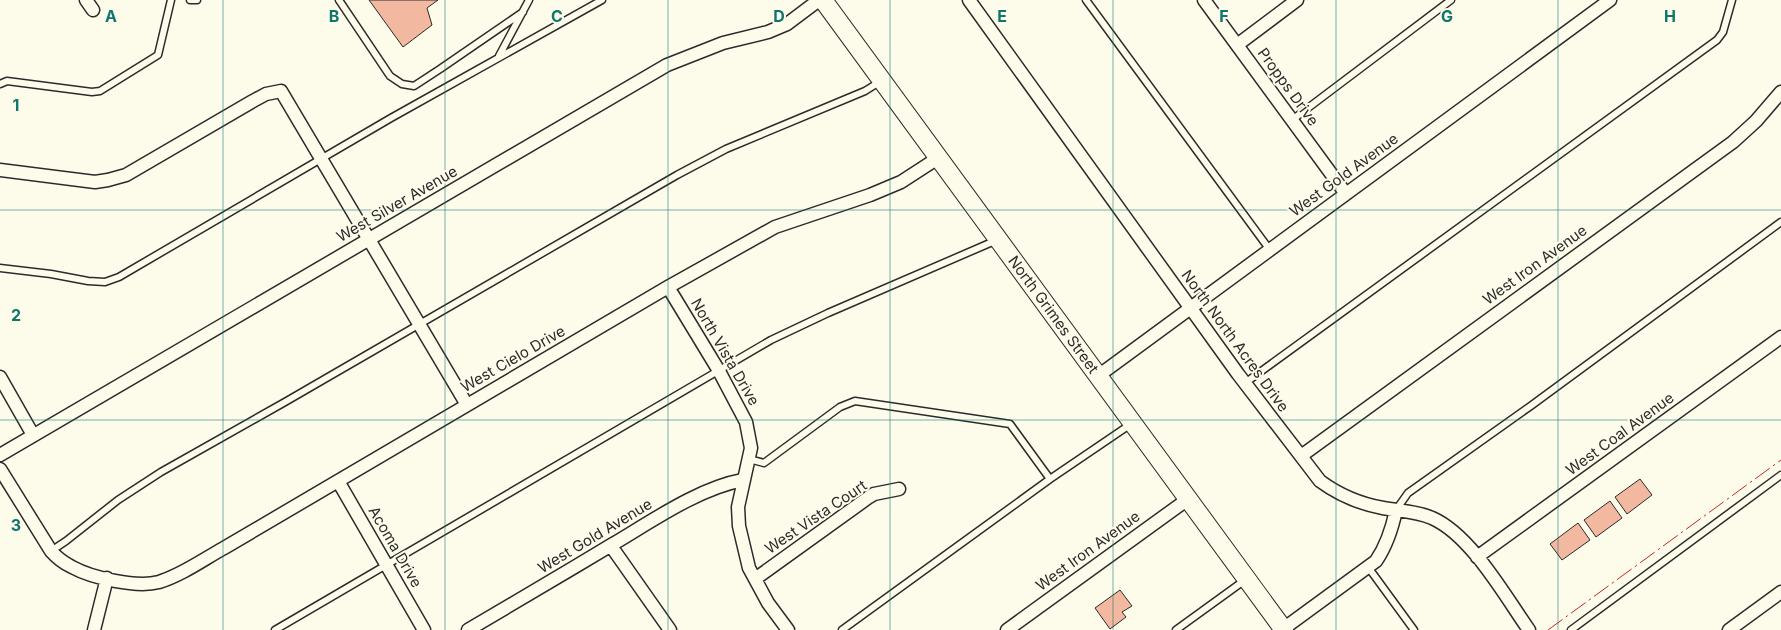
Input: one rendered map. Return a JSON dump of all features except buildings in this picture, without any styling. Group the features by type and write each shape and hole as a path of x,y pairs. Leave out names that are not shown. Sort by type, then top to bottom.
{"main road":[{"name":"North Grimes Street","path":"821,0 1283,629"}],"street":[{"name":"West Silver Avenue","path":"0,455 668,65 723,43 768,32 787,24 821,0"},
{"name":"North North Acres Drive","path":"969,0 1190,308 1320,481 1348,498 1380,508 1432,518 1456,534 1477,557 1529,630"},
{"name":"Propps Drive","path":"1204,0 1346,194"},
{"path":"1237,44 1297,0"},
{"name":"West Gold Avenue","path":"1098,376 1610,0"},
{"path":"0,170 95,182 126,175 253,100 266,94 281,91 467,405"},
{"name":"West Iron Avenue","path":"1301,456 1733,142 1756,121 1781,92"},
{"name":"West Cielo Drive","path":"50,551 60,560 82,572 130,584 160,582 224,548 668,287 775,227 878,192 901,182 938,158"},
{"name":"North Vista Drive","path":"668,287 719,372 746,422 751,448 738,507 739,526 749,568 768,603 788,630"},
{"name":"West Coal Avenue","path":"1477,557 1781,337"},
{"path":"0,377 33,435"},
{"path":"0,469 50,551"},
{"name":"West Gold Avenue","path":"468,630 705,491 725,483 743,480"},
{"name":"Acoma Drive","path":"338,481 424,630"},
{"name":"West Vista Court","path":"755,579 869,497 874,494 899,490"},
{"name":"West Iron Avenue","path":"1007,630 1188,499"},
{"path":"1283,629 1376,561 1385,548 1396,510"},
{"path":"611,546 670,630"},
{"path":"94,630 107,578"},
{"path":"1729,630 1781,592"}],"lane":[{"path":"0,84 7,81 92,92 100,91 158,55 171,0"},
{"path":"190,0 197,0"},
{"path":"339,0 390,76 402,84 414,86 523,12"},
{"path":"498,57 529,0"},
{"path":"0,268 51,274 88,281 105,282 119,277 498,57 602,0"},
{"path":"1086,0 1270,250"},
{"path":"1292,120 1451,0"},
{"path":"1245,383 1717,40 1723,32 1732,0"},
{"path":"50,551 66,541 118,500 161,472 677,175 726,149 865,91 882,81"},
{"path":"1396,510 1408,493 1532,405 1781,222"},
{"path":"275,630 771,340 998,239"},
{"path":"749,459 764,464 840,407 855,401 1010,424 1050,479"},
{"path":"842,630 1050,479 1132,423"},
{"path":"1571,630 1781,475"},
{"path":"1368,567 1414,630"},
{"path":"1176,630 1246,579"}],"power":[{"path":"1548,630 1781,460"}]}
